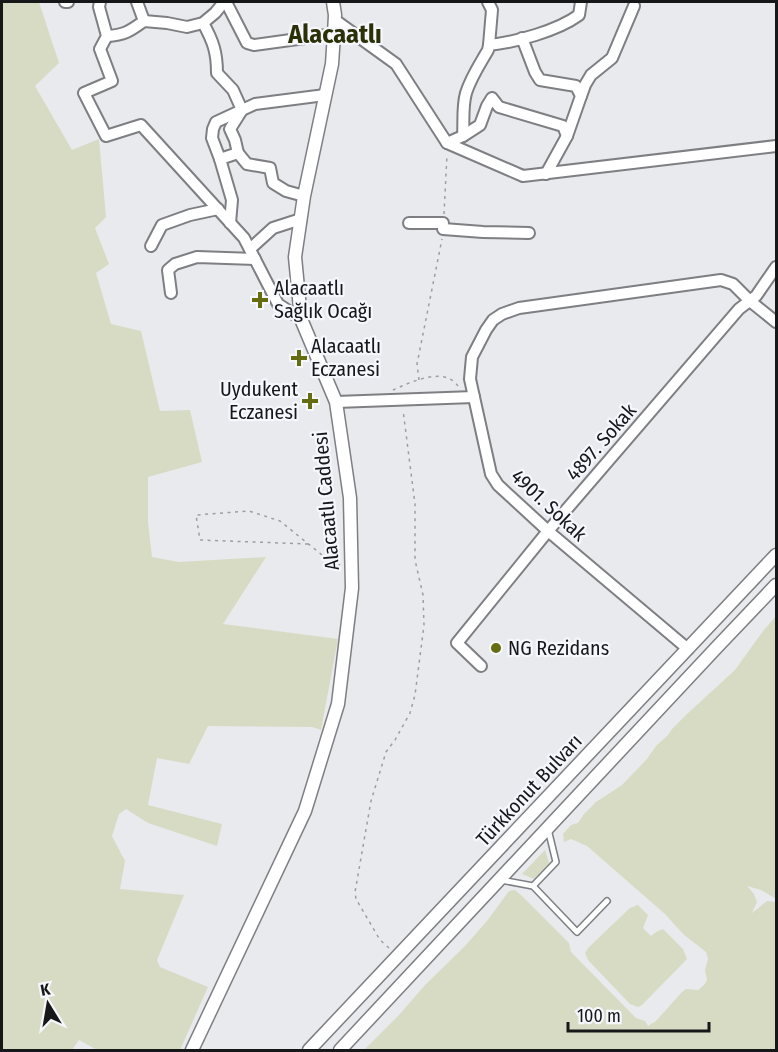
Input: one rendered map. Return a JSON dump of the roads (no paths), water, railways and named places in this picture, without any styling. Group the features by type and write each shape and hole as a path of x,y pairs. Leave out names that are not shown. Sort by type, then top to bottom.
{"street":[{"path":"100,2 99,7 107,36 100,49 112,81 84,93 106,136 141,125 244,238 278,304 301,319"},
{"path":"137,2 144,21"},
{"path":"142,2 144,21"},
{"path":"107,36 129,33 144,21 167,22 187,27 203,23 225,2 247,43 254,45 334,34"},
{"name":"Alacaatlı Caddesi","path":"192,1050 305,811 338,704 352,588 350,498 336,402 301,319 295,257 304,196 332,64 333,2"},
{"path":"464,136 466,94 471,79 489,45 492,10 488,2"},
{"path":"489,45 506,43 550,30 573,20 579,15 581,2"},
{"path":"546,174 567,136 585,85 591,75 612,58 634,6"},
{"path":"334,20 396,64 447,143 523,176 777,146"},
{"path":"203,23 217,55 217,73 233,90 242,110"},
{"path":"522,38 540,80 576,86 581,96"},
{"path":"230,223 232,200 212,138 216,122 255,104 325,95"},
{"path":"447,143 464,136 480,125 492,98 499,107 563,126 567,136"},
{"path":"242,110 230,129 238,153 247,164 270,168 273,183 286,191 304,196"},
{"path":"220,159 238,153"},
{"path":"151,246 162,225 190,215 218,209"},
{"path":"171,293 168,270 175,264 197,257 252,254 273,228 301,219"},
{"path":"409,223 483,232 529,233"},
{"name":"4897. Sokak","path":"481,666 457,643 548,531 740,309 756,296 777,267"},
{"name":"4901. Sokak","path":"688,649 548,531 498,485 490,474 468,398 472,357 486,330 498,317 519,308 721,280 733,284 777,322"},
{"path":"336,402 468,398"},
{"name":"Türkkonut Bulvarı","path":"309,1050 777,555"},
{"name":"Türkkonut Bulvarı","path":"339,1050 717,646 777,585"}],"lane":[{"path":"533,886 556,862 548,828"},
{"path":"500,880 533,886 577,932 607,901"}],"place":[{"name":"Alacaatlı Sağlık Ocağı","path":"260,300"},
{"name":"Alacaatlı Eczanesi","path":"299,358"},
{"name":"Uydukent Eczanesi","path":"310,401"},
{"name":"NG Rezidans","path":"496,648"}],"district":[{"name":"Alacaatlı","path":"335,34"}]}
